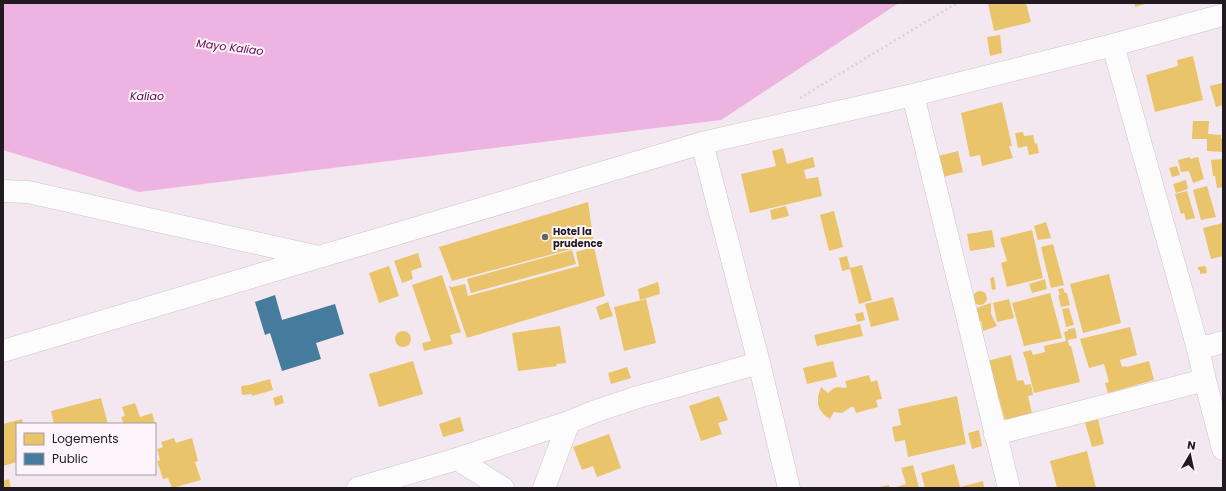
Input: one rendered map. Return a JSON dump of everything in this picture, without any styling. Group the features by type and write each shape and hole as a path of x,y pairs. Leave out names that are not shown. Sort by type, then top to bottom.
{"street":[{"path":"3,351 702,143 914,95 1113,45 1223,15"},
{"path":"1113,45 1198,349 1223,449"},
{"path":"914,95 1009,488"},
{"path":"702,143 759,363 789,488"},
{"path":"3,191 28,192 320,257"},
{"path":"1198,349 1223,342"},
{"path":"358,488 457,459 570,422 596,411 638,397 759,363"},
{"path":"995,434 1205,380"},
{"path":"544,488 570,422"},
{"path":"457,459 504,488"}],"path":[{"path":"794,102 957,3"}],"water":[{"name":"Kaliao","path":"3,3 899,3 721,120 139,192 3,150"}],"building: Logements":[{"path":"988,3 1026,3 1031,22 994,31"},
{"path":"1134,3 1148,3 1135,7"},
{"path":"1000,35 1002,53 990,56 987,37"},
{"path":"1193,56 1203,100 1155,112 1146,75 1178,66 1177,60"},
{"path":"1222,83 1223,105 1216,107 1210,86"},
{"path":"1002,102 1012,146 1009,146 1013,158 982,166 980,155 970,157 961,113"},
{"path":"1193,121 1209,121 1208,134 1221,135 1221,139 1223,139 1223,152 1207,151 1207,139 1192,139"},
{"path":"1023,132 1024,136 1033,135 1035,144 1037,143 1039,153 1029,155 1027,146 1018,148 1015,133"},
{"path":"783,148 787,164 813,157 815,167 804,170 806,179 818,177 822,196 750,213 741,174 776,166 772,151"},
{"path":"958,151 963,172 939,178 934,157"},
{"path":"1190,157 1190,159 1198,157 1204,179 1193,183 1189,171 1181,172 1178,160"},
{"path":"1223,159 1223,187 1217,188 1215,176 1213,176 1211,160"},
{"path":"1177,166 1180,175 1172,177 1169,168"},
{"path":"1186,180 1188,189 1176,193 1173,184"},
{"path":"1207,186 1216,217 1201,220 1193,190"},
{"path":"1187,191 1195,218 1186,220 1184,213 1181,214 1175,194"},
{"path":"588,202 594,243 452,281 439,247"},
{"path":"786,206 789,216 772,220 770,210"},
{"path":"834,211 843,247 829,251 820,215"},
{"path":"1046,222 1051,238 1038,240 1034,226"},
{"path":"1223,223 1223,256 1211,259 1203,228"},
{"path":"992,230 995,247 970,251 967,234"},
{"path":"1032,230 1043,278 1007,287 1001,263 1007,261 1000,238"},
{"path":"1053,244 1064,285 1051,288 1041,247"},
{"path":"594,247 605,296 467,338 449,286 452,287 465,284 468,296 579,266 576,252"},
{"path":"572,250 576,264 471,293 467,279"},
{"path":"418,253 422,267 411,271 413,279 402,283 394,261"},
{"path":"847,256 850,268 862,265 872,300 859,304 850,269 842,271 839,258"},
{"path":"389,266 399,296 379,303 369,273"},
{"path":"1205,266 1207,273 1200,274 1198,267"},
{"path":"1109,274 1121,323 1083,333 1070,284"},
{"path":"442,275 461,332 450,335 453,344 424,351 422,343 431,341 412,285"},
{"path":"994,277 996,289 992,290 990,278"},
{"path":"1045,279 1047,289 1032,293 1029,284"},
{"path":"658,282 660,294 640,300 638,289"},
{"path":"1063,288 1065,293 1067,293 1070,305 1061,307 1058,289"},
{"path":"977,291 983,291 987,295 987,301 983,305 977,305 973,301 973,295"},
{"path":"1050,293 1062,338 1024,346 1012,303"},
{"path":"893,297 899,320 871,327 865,304"},
{"path":"646,299 656,343 624,351 614,307"},
{"path":"1009,299 1014,318 997,322 993,303"},
{"path":"608,302 613,316 600,320 596,307"},
{"path":"991,303 991,314 997,326 983,331 981,321 979,322 976,308"},
{"path":"1069,308 1074,325 1066,327 1062,309"},
{"path":"863,312 865,320 857,322 855,314"},
{"path":"860,324 863,336 817,346 814,335"},
{"path":"560,326 566,363 556,364 557,366 518,371 512,333"},
{"path":"1130,327 1137,355 1120,360 1122,367 1149,361 1154,380 1108,393 1105,383 1109,382 1104,364 1089,368 1080,339"},
{"path":"1075,328 1077,338 1068,340 1069,346 1071,346 1080,382 1034,393 1023,352 1031,350 1033,355 1045,352 1044,346 1066,341 1064,332 1068,331 1068,329"},
{"path":"403,331 410,336 411,339 406,346 403,347 396,342 395,339 400,332"},
{"path":"1011,355 1017,381 1023,380 1025,385 1031,384 1033,395 1028,396 1032,413 1005,420 999,399 996,400 987,361"},
{"path":"413,361 423,394 379,407 369,374"},
{"path":"833,361 837,377 807,384 803,368"},
{"path":"627,367 631,378 611,384 608,373"},
{"path":"869,375 871,382 877,380 882,399 876,400 878,407 856,413 854,407 851,407 842,413 834,412 830,419 820,410 818,397 821,387 828,393 834,388 847,387 845,381"},
{"path":"270,379 273,390 252,396 252,394 242,395 241,386"},
{"path":"282,395 284,403 275,406 273,398"},
{"path":"719,396 728,420 718,423 722,434 701,441 689,406"},
{"path":"957,396 966,444 908,457 905,440 895,442 892,427 901,425 898,409"},
{"path":"101,398 108,423 54,423 51,411"},
{"path":"135,403 140,417 152,413 155,423 124,423 121,417 125,416 122,407"},
{"path":"1097,415 1104,444 1092,447 1084,419"},
{"path":"460,417 464,431 443,437 439,424"},
{"path":"22,419 23,423 16,423 16,462 3,466 3,424"},
{"path":"979,430 982,446 972,449 968,433"},
{"path":"609,434 621,468 597,477 593,466 582,470 573,447"},
{"path":"174,438 176,443 192,438 198,461 195,462 201,480 172,488 168,478 163,479 157,461 160,460 157,449 163,447 161,442"},
{"path":"1087,451 1096,488 1057,488 1050,461"},
{"path":"954,464 960,487 983,481 984,488 925,488 921,473"},
{"path":"913,465 919,488 893,488 906,484 901,468"},
{"path":"9,479 11,488 3,488 3,481"},
{"path":"889,485 890,488 879,488 879,487"}],"building: Public":[{"path":"275,295 282,320 335,304 344,334 316,343 321,359 282,371 270,333 265,335 255,302"}],"place":[{"name":"Hotel la prudence","path":"545,237"}],"water label":[{"name":"Mayo Kaliao","path":"230,47"}]}
